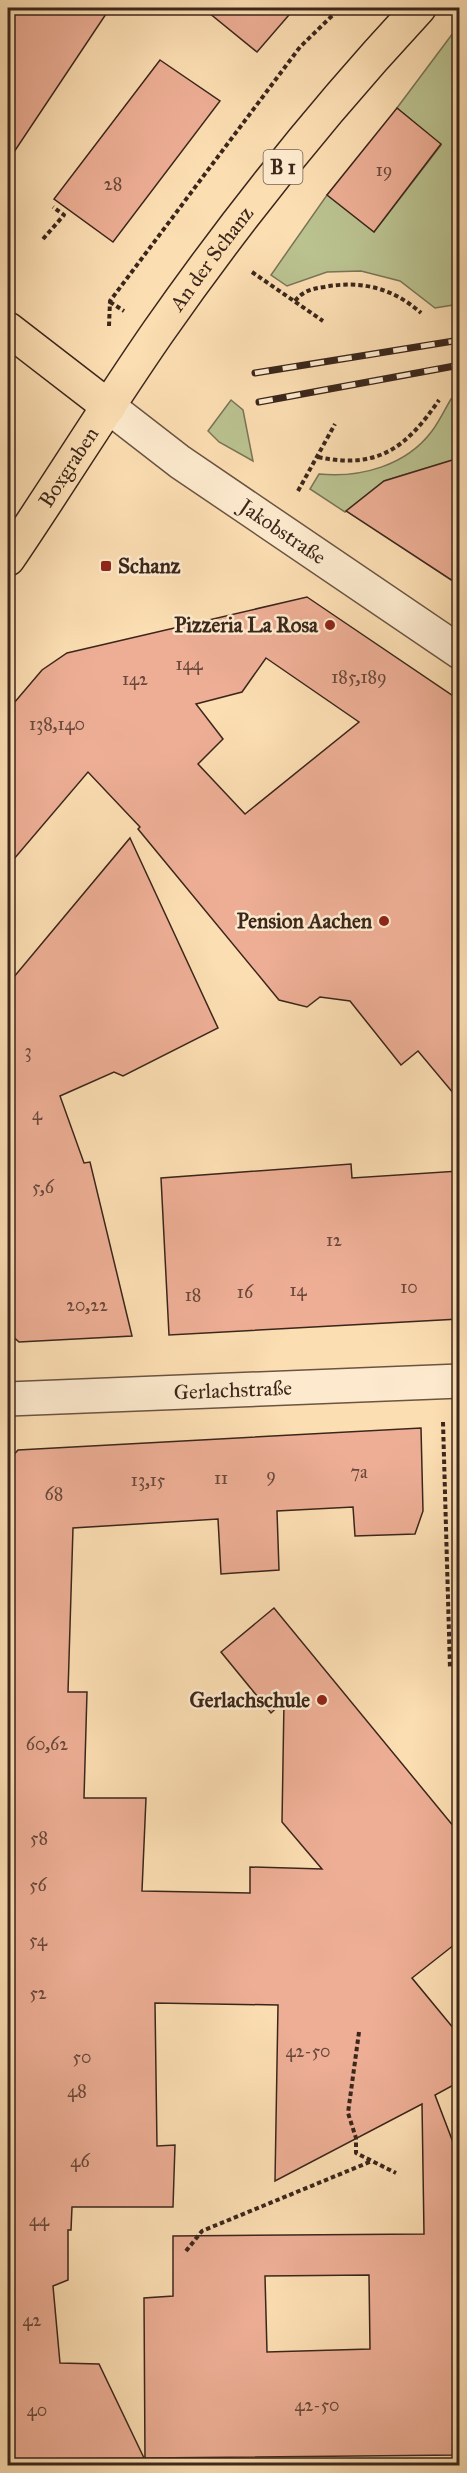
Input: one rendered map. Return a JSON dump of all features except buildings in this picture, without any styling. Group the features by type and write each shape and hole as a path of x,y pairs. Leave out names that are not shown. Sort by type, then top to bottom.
{"main road":[{"name":"An der Schanz","path":"109,407 157,334 220,248 366,64 419,8"},
{"path":"8,329 109,407"},
{"name":"Boxgraben","path":"8,559 109,407"}],"street":[{"name":"Jakobstraße","path":"109,407 147,438 459,652"},
{"name":"Gerlachstraße","path":"8,1399 450,1381"}],"path":[{"path":"110,301 300,47 340,8"},
{"path":"43,239 64,215 52,207"},
{"path":"220,248 323,321"},
{"path":"295,301 303,292 313,289 341,284 360,284 393,293 422,313"},
{"path":"318,457 337,461 366,459 393,448 410,438 439,400"},
{"path":"277,528 335,424"},
{"path":"450,1381 450,1669"},
{"path":"359,2032 348,2113 356,2138 356,2153 396,2173"},
{"path":"186,2251 202,2231 372,2161"}],"green space":[{"path":"459,25 459,304 435,308 400,281 361,271 327,272 287,286 271,275 327,195 374,232 441,145 397,108"},
{"path":"459,397 459,458 384,481 345,512 310,489 319,474 335,475 366,471 396,461 409,453 432,431 451,399"},
{"path":"231,400 243,410 253,461 219,442 208,431"}],"railway":[{"path":"255,373 460,340"},
{"path":"259,402 460,365"}],"place":[{"name":"Schanz","path":"106,566"},
{"name":"Pizzeria La Rosa","path":"330,625"},
{"name":"Pension Aachen","path":"384,921"},
{"name":"Gerlachschule","path":"322,1700"}]}
